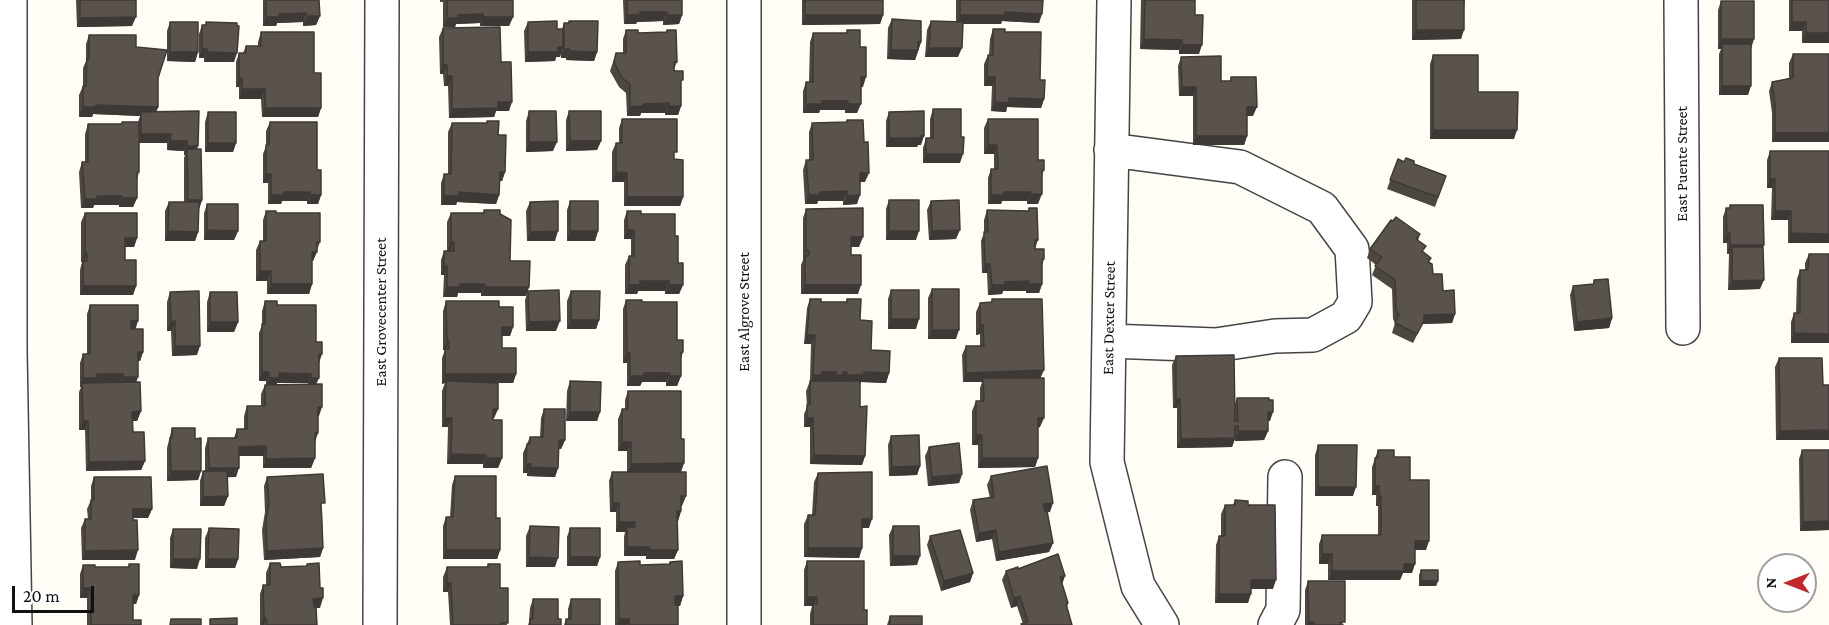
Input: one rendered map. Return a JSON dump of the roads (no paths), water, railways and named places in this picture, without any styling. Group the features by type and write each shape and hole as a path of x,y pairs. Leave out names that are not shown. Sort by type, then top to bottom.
{"street":[{"path":"10,0 5,350 15,625"},
{"name":"East Grovecenter Street","path":"380,625 382,0"},
{"name":"East Algrove Street","path":"744,0 744,625"},
{"name":"East Dexter Street","path":"1113,0 1107,462 1138,586 1162,625"},
{"name":"East Puente Street","path":"1682,0 1683,328"},
{"path":"1109,341 1216,345 1275,336 1312,335 1346,317 1355,302 1352,249 1322,208 1240,167 1111,150"},
{"path":"1275,625 1283,610 1285,477"}]}
